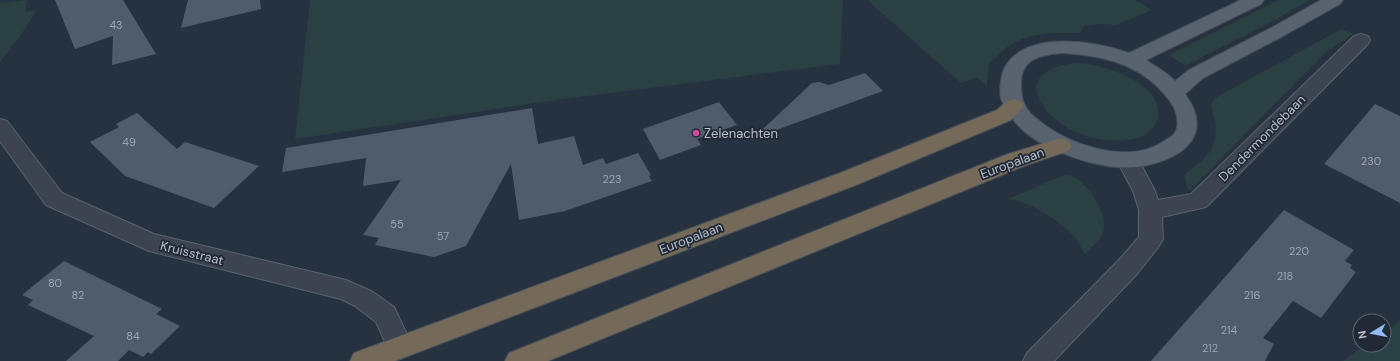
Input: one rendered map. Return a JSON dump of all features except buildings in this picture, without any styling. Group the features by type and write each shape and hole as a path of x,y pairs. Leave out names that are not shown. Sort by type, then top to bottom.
{"highway":[{"name":"Europalaan","path":"364,361 848,179 1004,115 1014,106"},
{"name":"Europalaan","path":"518,361 1016,160 1061,146"}],"main road":[{"path":"1130,60 1255,0"},
{"path":"1175,92 1196,74 1277,32 1334,0"},
{"name":"Europalaan","path":"1062,46 1085,47 1108,52 1130,60 1159,75 1175,92 1185,109 1188,121 1187,129 1181,140 1171,148 1152,157 1128,161 1093,157 1061,146 1036,130 1023,118 1014,106 1009,94 1008,85 1014,68 1022,58 1042,49 1062,46"}],"street":[{"name":"Dendermondebaan","path":"1150,210 1198,201 1361,40"},
{"name":"Kruisstraat","path":"0,126 54,199 149,242 346,290 364,299 385,315 400,347"},
{"path":"1036,361 1128,267 1151,239 1150,210 1144,191 1128,161"}],"green space":[{"path":"27,0 25,12 37,10 20,36 0,62 0,3"},
{"path":"310,0 843,0 840,64 563,99 295,139"},
{"path":"867,0 1135,0 1152,10 1116,25 1098,24 1084,26 1080,33 1035,35 1018,41 1004,49 989,64 987,85 977,78 961,83"},
{"path":"1279,0 1310,0 1185,66 1169,55"},
{"path":"1341,29 1353,34 1326,52 1190,190 1187,188 1185,174 1202,161 1211,150 1215,139 1216,126 1211,105 1215,98"},
{"path":"1081,63 1118,72 1143,86 1152,95 1157,106 1158,118 1151,130 1140,137 1127,140 1113,141 1099,139 1072,131 1050,114 1042,104 1037,94 1037,85 1040,78 1046,72 1054,68 1063,65"},
{"path":"1064,175 1071,176 1085,186 1092,194 1102,212 1104,221 1103,232 1096,243 1084,255 1080,245 1073,236 1053,218 1029,205 1008,199"},
{"path":"1400,321 1400,361 1343,361 1354,353 1392,353 1392,326"}],"place":[{"name":"Zelenachten","path":"696,133"}]}
